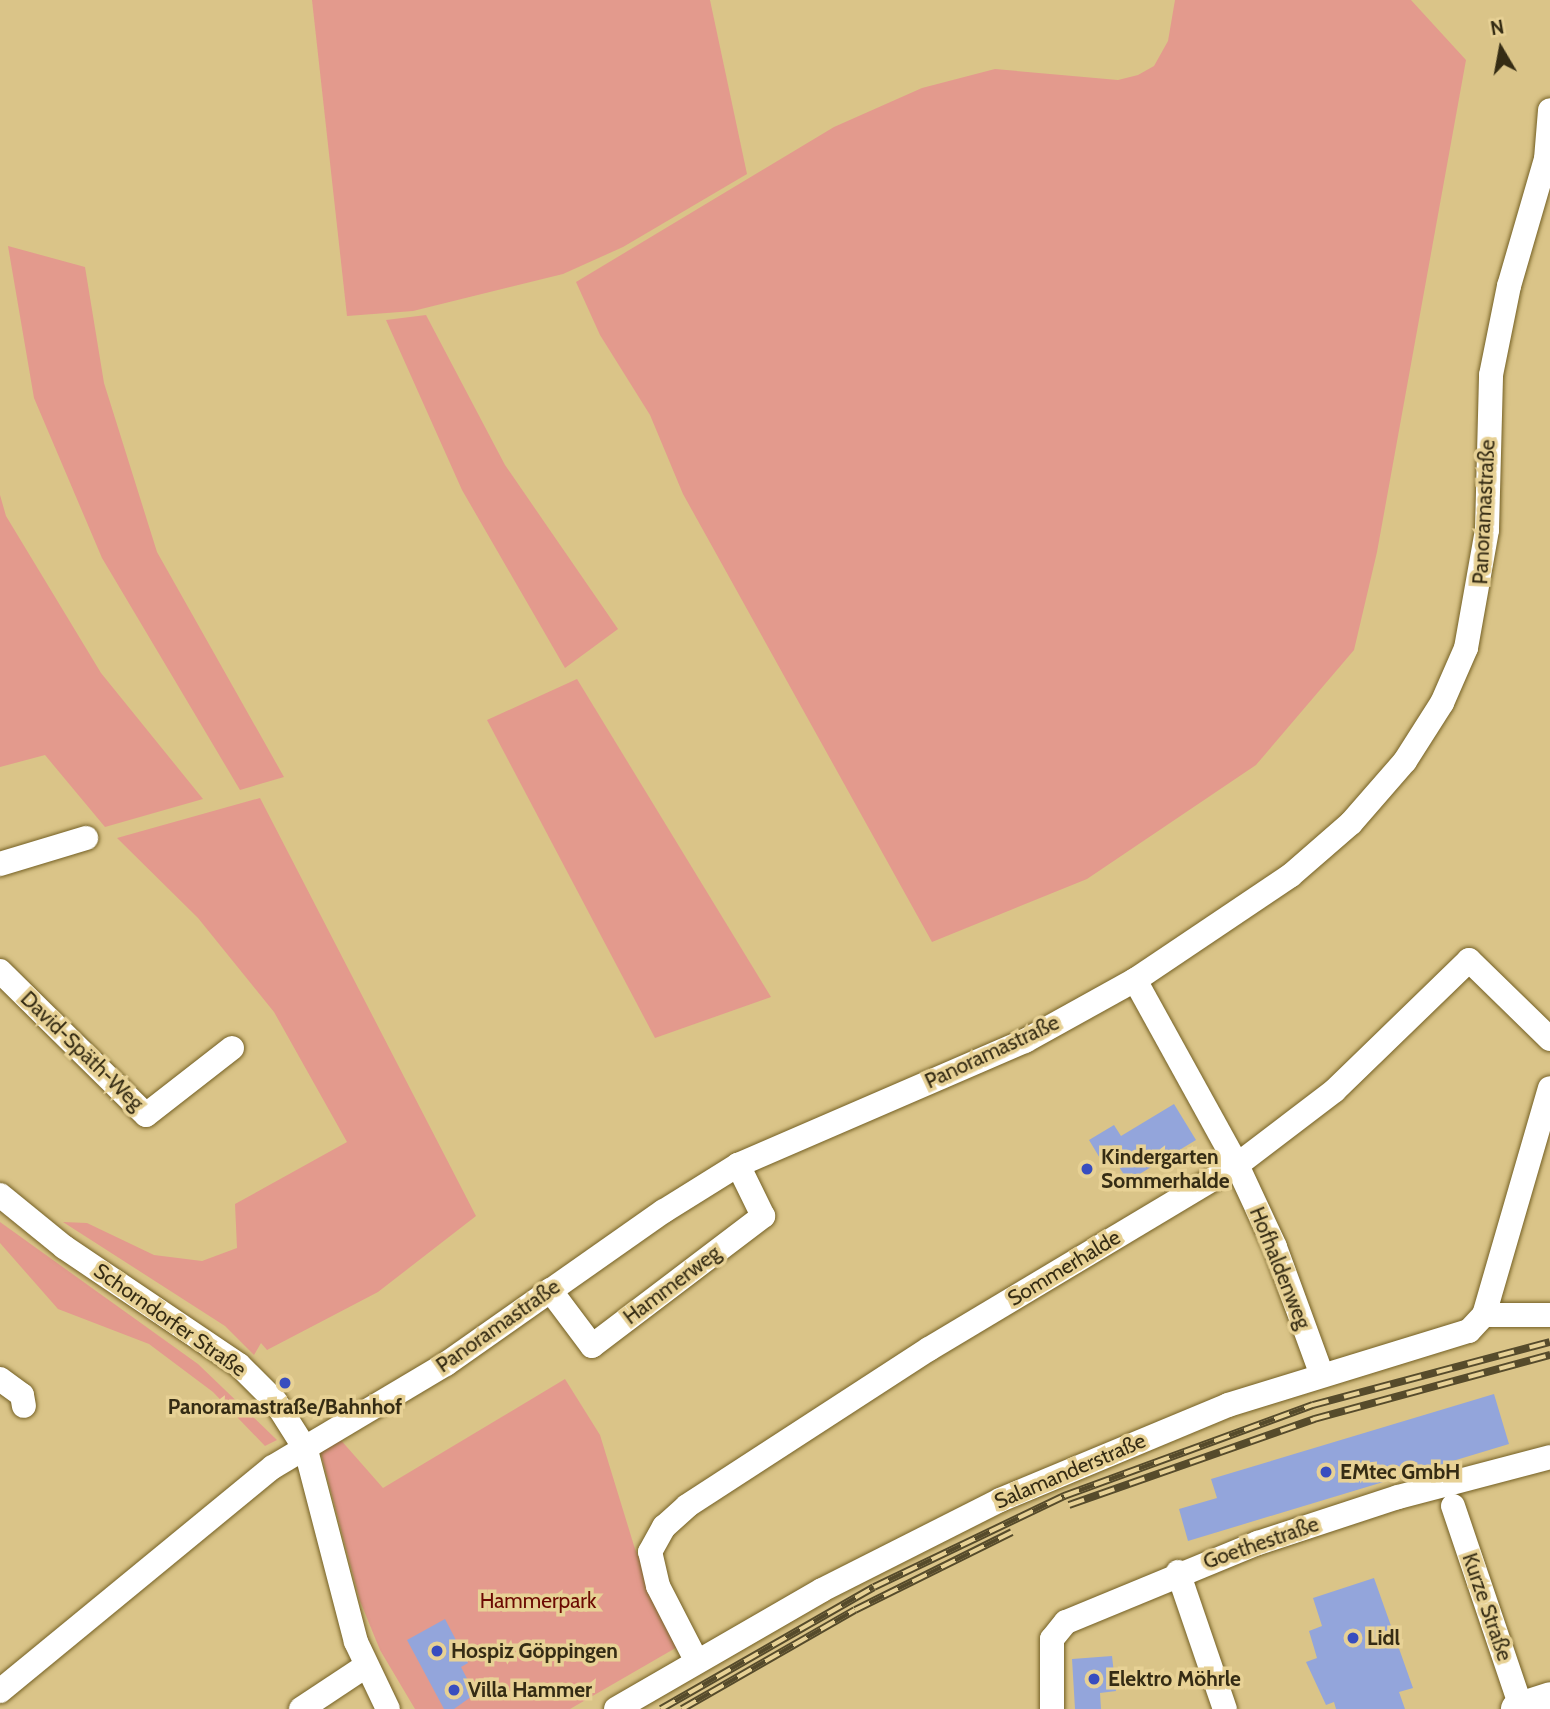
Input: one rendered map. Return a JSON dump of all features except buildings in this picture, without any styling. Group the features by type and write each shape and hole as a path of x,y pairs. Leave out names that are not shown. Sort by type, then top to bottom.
{"street":[{"name":"Panoramastraße","path":"0,1691 226,1502 446,1364 550,1290 738,1166 1025,1041 1135,980 1290,876 1351,823 1405,761 1442,703 1466,648 1480,589 1491,374 1509,286 1546,159 1550,110"},
{"path":"0,864 86,838"},
{"name":"Sommerhalde","path":"696,1660 658,1586 650,1552 664,1527 687,1506 929,1349 1237,1165 1334,1091 1469,960 1550,1039"},
{"name":"David-Späth-Weg","path":"0,971 146,1115 232,1048"},
{"name":"Hofhaldenweg","path":"1135,980 1237,1165 1275,1247 1321,1373"},
{"path":"1550,1088 1491,1278 1484,1315 1550,1315"},
{"name":"Hammerweg","path":"550,1290 592,1346 763,1216 738,1166"},
{"name":"Schorndorfer Straße","path":"0,1195 64,1247 239,1365 275,1401 306,1450 345,1678 385,1704"},
{"name":"Salamanderstraße","path":"616,1709 696,1660 1000,1500 1228,1405 1321,1373 1469,1331 1484,1315"},
{"path":"0,1379 22,1395 24,1406"},
{"name":"Goethestraße","path":"1052,1709 1052,1639 1066,1622 1178,1572 1398,1497 1550,1457"},
{"name":"Kurze Straße","path":"1453,1506 1529,1705"},
{"path":"1178,1572 1225,1709"},
{"path":"301,1709 345,1678"}],"green space":[{"path":"312,0 710,0 747,174 623,247 563,274 413,311 347,316"},
{"path":"1175,0 1411,0 1466,60 1377,552 1354,650 1256,765 1087,879 932,942 683,494 650,415 600,335 576,282 834,127 922,88 995,69 1118,80 1138,75 1154,66 1168,41"},
{"path":"8,246 85,267 104,383 157,552 284,777 240,790 102,558 34,398"},
{"path":"426,315 505,465 618,629 565,668 462,490 386,320"},
{"path":"0,495 6,516 101,673 203,799 105,827 45,755 0,767"},
{"path":"577,679 771,997 655,1038 487,720"},
{"path":"260,798 476,1216 378,1292 267,1350 261,1343 254,1355 225,1326 63,1222 87,1223 154,1255 202,1261 237,1248 235,1204 347,1142 274,1012 198,918 117,838"},
{"path":"0,1222 198,1364 277,1440 265,1446 213,1392 149,1344 58,1309 0,1243"},
{"name":"Hammerpark","path":"565,1379 600,1435 635,1549 679,1646 570,1709 415,1709 380,1650 360,1601 319,1446 339,1438 383,1488"}],"railway":[{"path":"661,1709 874,1587 1064,1496 1313,1405 1550,1342"},
{"path":"1069,1505 1314,1419 1550,1355"},
{"path":"682,1709 855,1610 1012,1532"}],"place":[{"name":"Kindergarten Sommerhalde","path":"1087,1169"},
{"name":"Panoramastraße/Bahnhof","path":"285,1383"},
{"name":"EMtec GmbH","path":"1326,1472"},
{"name":"Lidl","path":"1353,1638"},
{"name":"Hospiz Göppingen","path":"437,1651"},
{"name":"Elektro Möhrle","path":"1094,1679"},
{"name":"Villa Hammer","path":"454,1690"}]}
